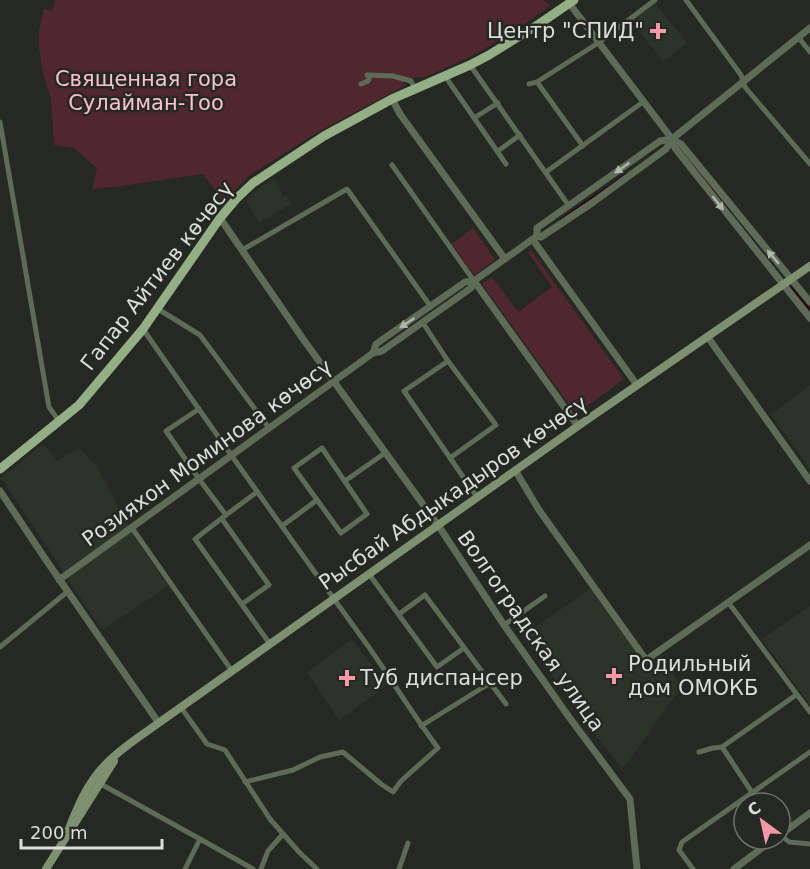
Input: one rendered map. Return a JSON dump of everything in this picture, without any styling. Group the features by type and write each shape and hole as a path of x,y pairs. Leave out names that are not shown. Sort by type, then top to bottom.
{"main road":[{"name":"Гапар Айтиев көчөсү","path":"0,469 79,405 158,309 220,218 244,191 324,136 392,99 470,65 572,2"},
{"name":"Рысбай Абдыкадыров көчөсү","path":"46,869 66,836 83,795 97,781 103,766 158,722 515,470 810,266"}],"street":[{"path":"529,84 537,82 598,43 655,0"},
{"path":"686,0 741,75 745,87 810,164"},
{"path":"572,2 598,43 672,139 675,148 810,318"},
{"name":"Розияхон Моминова көчөсү","path":"373,352 376,344 465,282 474,281 535,238 541,237 666,149 672,139 810,28"},
{"path":"799,38 810,52"},
{"path":"470,65 569,206"},
{"path":"361,84 368,81 369,76 393,76 411,81 415,89"},
{"path":"445,76 506,164"},
{"path":"537,82 583,146"},
{"path":"392,99 400,114 505,259"},
{"path":"546,172 643,102"},
{"path":"474,118 498,103"},
{"path":"0,122 49,407 59,421"},
{"path":"498,152 520,135"},
{"path":"672,139 681,144 810,302"},
{"name":"Розияхон Моминова көчөсү","path":"535,238 537,228 660,141 672,139"},
{"path":"803,156 810,150"},
{"path":"392,165 578,426"},
{"path":"242,250 347,189 430,307"},
{"name":"Волгоградская улица","path":"220,218 303,339 438,525 504,625 630,799 637,869"},
{"path":"535,238 637,385"},
{"name":"Розияхон Моминова көчөсү","path":"59,580 373,352 382,351 423,323 471,288 474,281"},
{"path":"158,309 200,335 269,428"},
{"path":"423,323 496,425 450,458"},
{"path":"143,328 438,748 393,792 343,752 320,757 293,770 245,782"},
{"path":"707,336 810,481"},
{"path":"448,361 404,392 477,497"},
{"path":"199,410 166,431 269,585 242,604"},
{"path":"322,448 345,482 367,514 341,533 294,468 322,448"},
{"path":"345,482 386,453"},
{"path":"515,470 539,510 646,660 810,545"},
{"path":"0,491 158,722"},
{"path":"257,492 195,539 270,644"},
{"path":"282,526 317,500"},
{"path":"132,528 232,670"},
{"path":"369,574 437,667 464,648"},
{"path":"0,646 67,592"},
{"path":"399,614 425,595 506,704"},
{"path":"504,625 545,596"},
{"path":"728,602 810,712"},
{"path":"421,726 490,683"},
{"path":"699,752 722,747 796,695"},
{"path":"180,706 207,744 225,750 270,819 317,869"},
{"path":"722,747 751,791"},
{"path":"755,791 810,752"},
{"path":"97,781 253,869"},
{"path":"693,869 679,850 682,842 732,807"},
{"path":"792,826 810,813"},
{"path":"261,869 268,851 283,834"},
{"path":"185,869 200,838"},
{"path":"792,842 810,844"},
{"path":"399,869 408,843"},
{"path":"737,868 759,851"}],"shaded area":[{"name":"Центр \"СПИД\"","path":"654,2 687,43 663,61 629,19"},
{"path":"274,178 283,197 286,195 291,204 259,223 246,200"},
{"path":"810,385 810,469 771,414"},
{"path":"43,444 57,461 79,448 97,467 135,538 168,586 102,630 1,478"},
{"name":"Родильный дом ОМОКБ","path":"590,589 645,664 660,655 683,688 666,707 622,769 522,636"},
{"path":"810,606 810,705 762,639"},
{"name":"Туб диспансер","path":"352,639 387,685 339,720 307,672"}],"green space":[{"name":"Священная гора Сулайман-Тоо","path":"55,0 544,0 550,6 510,34 470,57 423,78 416,77 403,83 406,85 318,132 250,175 221,204 220,197 203,174 92,189 97,168 74,148 54,145 51,99 43,73 39,30 44,8 52,11"},
{"path":"473,228 495,260 474,275 452,244"},
{"path":"531,250 624,379 576,414 482,284 492,277 518,312 552,287 528,252"}],"waterway":[{"path":"694,165 731,213"},
{"path":"561,219 626,174"},
{"path":"791,287 810,310"}],"place":[{"name":"Центр \"СПИД\"","path":"658,31"},
{"name":"Родильный дом ОМОКБ","path":"614,676"},
{"name":"Туб диспансер","path":"347,678"}]}
